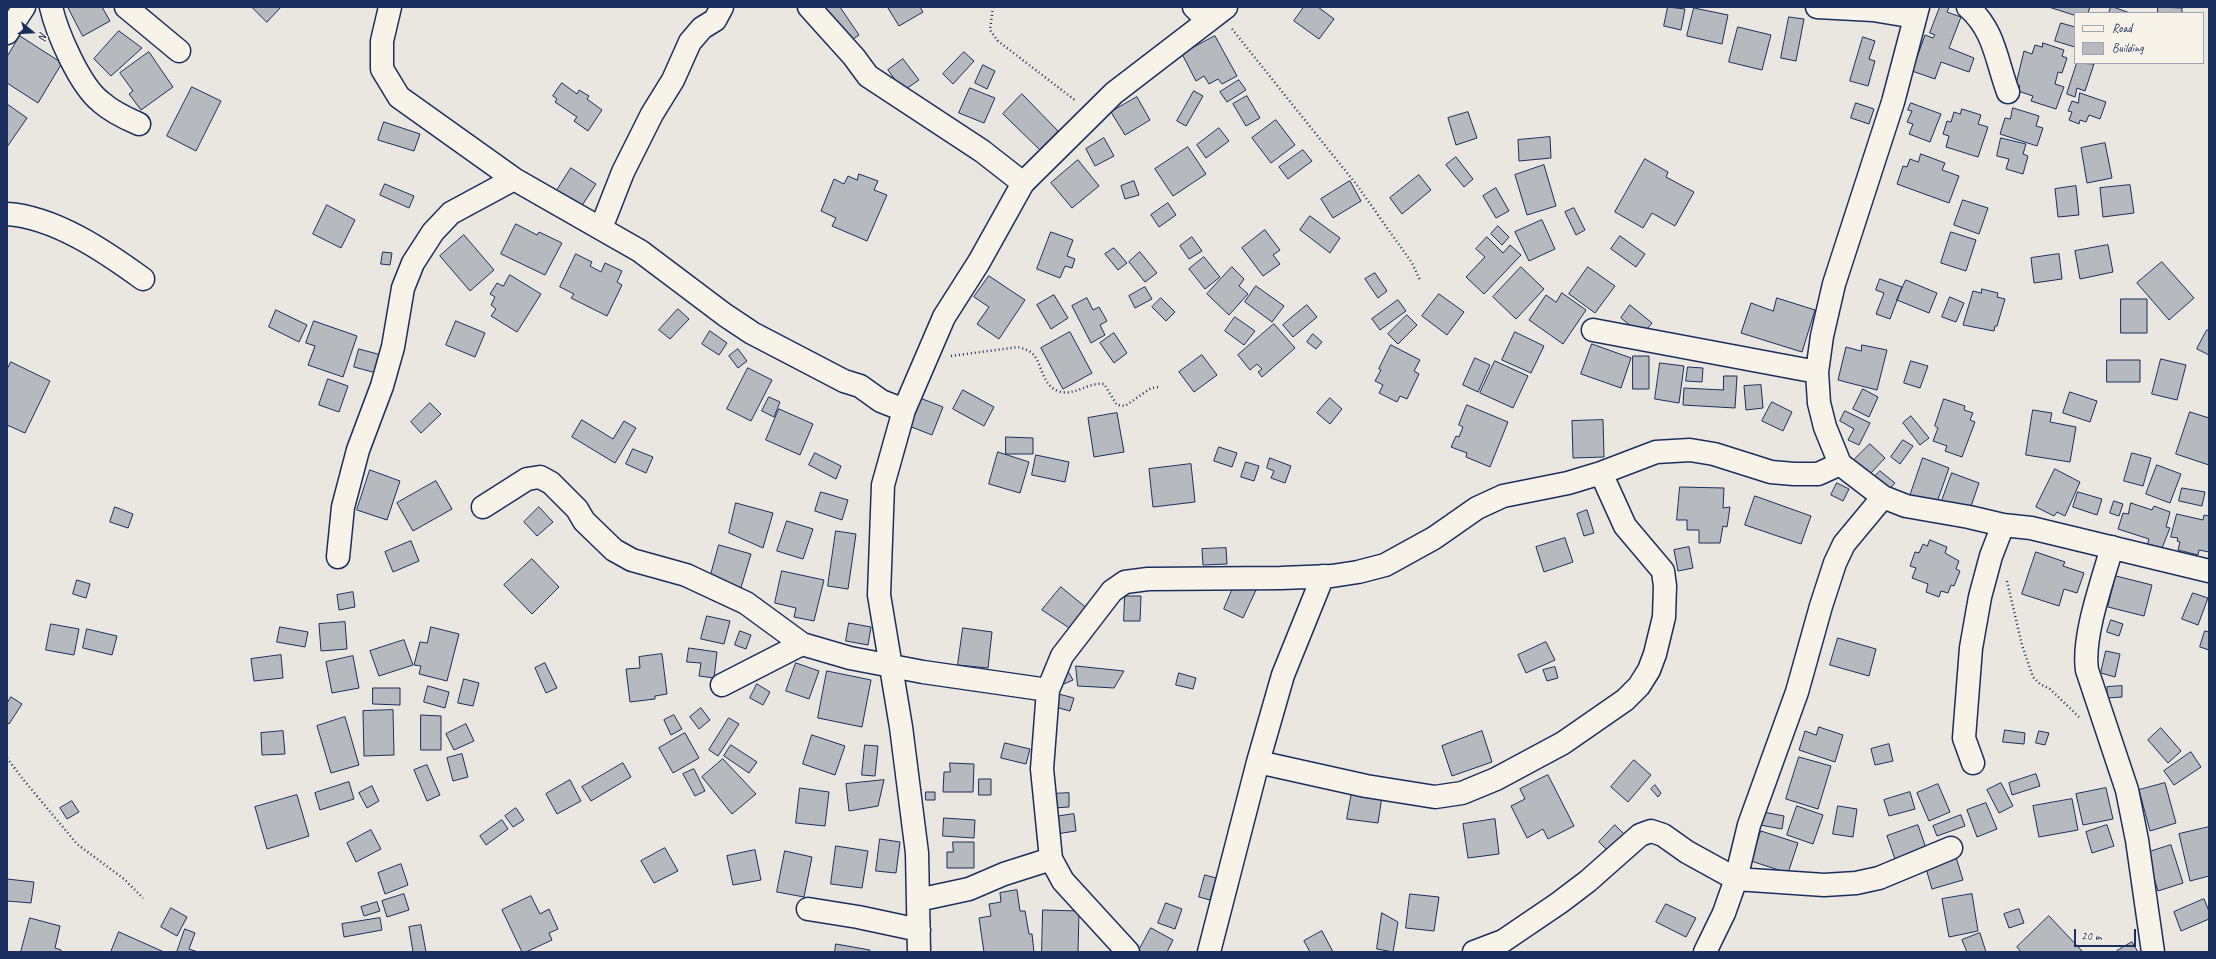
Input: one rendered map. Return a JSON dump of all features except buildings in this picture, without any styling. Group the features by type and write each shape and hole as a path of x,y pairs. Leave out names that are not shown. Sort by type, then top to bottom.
{"street":[{"path":"7,33 24,7"},
{"path":"51,7 55,24 61,38 88,86 99,101 118,114 139,124"},
{"path":"126,7 179,51"},
{"path":"390,7 382,40 382,69 399,97 514,179 640,251 725,315 752,333 844,381 860,386 881,401 904,410"},
{"path":"601,228 623,172 652,114 674,80 690,42 702,28 714,20 722,7"},
{"path":"809,7 854,57 868,76 982,151 1023,183"},
{"path":"1817,7 1916,12 1894,102 1834,284 1822,336 1817,372 1819,403 1825,427 1840,464 1883,497 1906,506 1969,517 2003,525 2031,528 2209,571"},
{"path":"1968,7 1980,18 1989,35 2008,92"},
{"path":"919,952 917,853 901,727 879,595 883,485 904,410 944,317 979,262 1023,183 1114,93 1212,12"},
{"path":"338,557 343,506 358,450 382,386 393,347 403,288 413,263 433,232 451,213 514,179"},
{"path":"7,214 30,216 49,224 117,260 143,279"},
{"path":"1593,330 1817,372"},
{"path":"1128,952 1063,881 1051,859 1042,769 1048,690 1062,656 1075,637 1112,591 1125,582 1172,578 1225,579 1323,576 1358,572 1385,565 1434,538 1477,508 1503,496 1568,482 1601,473 1656,452 1690,450 1714,454 1771,472 1818,474 1840,464"},
{"path":"1258,762 1366,786 1435,797 1462,794 1496,779 1563,743 1625,700 1642,680 1655,654 1664,617 1665,586 1663,571 1653,557 1625,526 1601,473"},
{"path":"483,507 527,479 540,477 551,482 577,509 584,522 614,550 632,560 686,575 746,603 802,644 850,658 891,666 1048,690"},
{"path":"1705,952 1724,913 1736,879 1750,824 1797,692 1821,606 1836,563 1844,544 1883,497"},
{"path":"1973,764 1964,738 1971,648 1980,597 1991,556 2003,525"},
{"path":"2112,547 2093,620 2085,659 2087,670 2127,790 2137,840 2153,952"},
{"path":"1209,952 1258,762 1284,675 1323,576"},
{"path":"722,685 802,644"},
{"path":"1474,952 1503,941 1588,882 1640,835 1651,832 1663,835 1687,852 1736,879 1824,885 1879,878 1951,848"},
{"path":"918,900 969,889 1004,874 1051,859"},
{"path":"808,909 858,917 919,930"}],"path":[{"path":"993,7 990,30 998,41 1092,114"},
{"path":"1212,12 1356,184 1412,263 1420,280"},
{"path":"924,366 952,355 1018,347 1028,350 1036,357 1041,373 1052,387 1059,392 1070,393 1095,383 1104,384 1117,405 1125,406 1151,388 1159,387"},
{"path":"1991,556 2006,576 2022,645 2033,677 2040,684 2050,689 2080,718"},
{"path":"7,758 77,844 124,879 144,898"}]}
